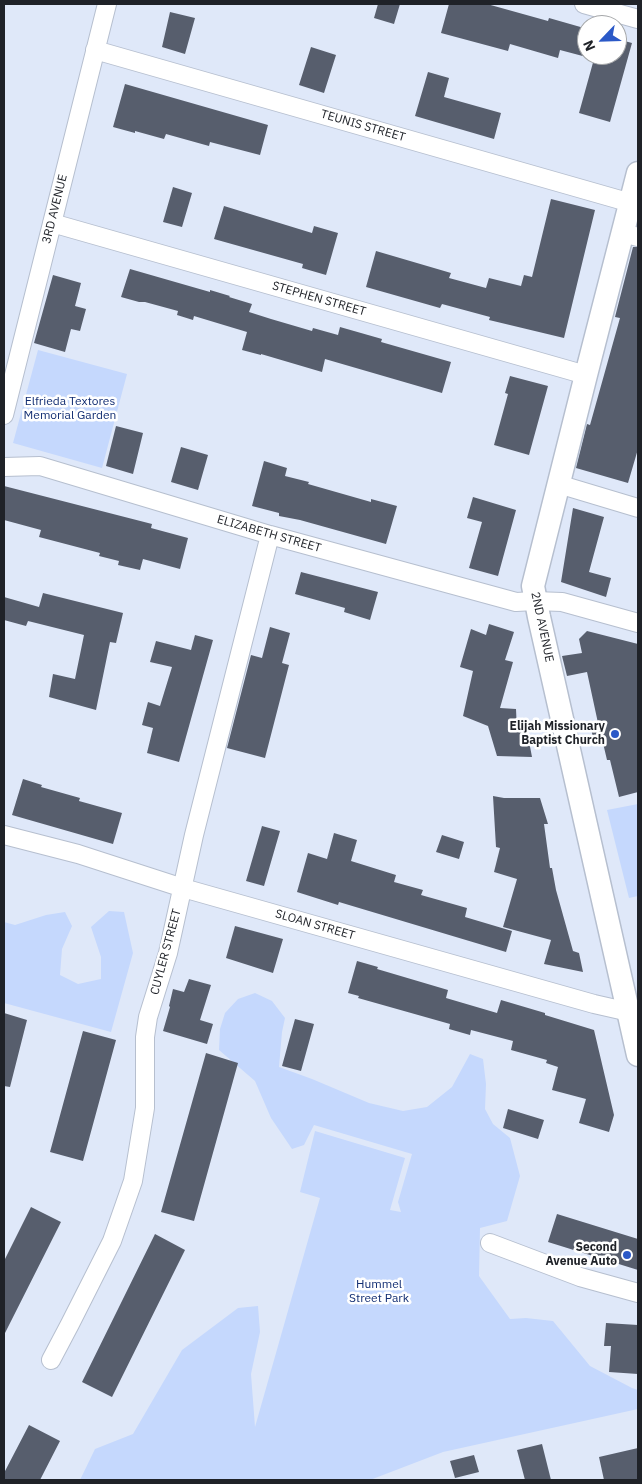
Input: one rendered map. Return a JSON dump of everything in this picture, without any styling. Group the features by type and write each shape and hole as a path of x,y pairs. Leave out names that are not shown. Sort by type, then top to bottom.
{"street":[{"name":"3RD AVENUE","path":"4,415 106,4"},
{"path":"584,4 638,19"},
{"name":"TEUNIS STREET","path":"95,50 631,202"},
{"name":"2ND AVENUE","path":"638,173 631,202 630,235 586,375 533,586 633,1013 638,1055"},
{"name":"STEPHEN STREET","path":"52,223 586,375"},
{"name":"ELIZABETH STREET","path":"4,467 40,466 270,535 516,602 535,600 562,602 638,623"},
{"path":"558,484 638,508"},
{"name":"CUYLER STREET","path":"51,1360 112,1241 133,1180 145,1108 145,1037 148,1017 168,953 196,826 270,535"},
{"name":"SLOAN STREET","path":"4,834 78,854 183,888 594,1004 633,1013"},
{"path":"490,1243 580,1277 638,1293"}],"green space":[{"name":"Elfrieda Textores Memorial Garden","path":"38,350 127,374 102,468 13,443"},
{"path":"638,804 638,896 629,898 607,810"},
{"path":"109,911 124,912 133,953 111,1032 4,1003 4,922 15,925 46,915 65,912 72,926 62,949 60,975 78,984 101,979 101,957 91,927"},
{"name":"Hummel Street Park","path":"255,993 272,1001 285,1018 279,1067 369,1103 403,1111 427,1107 452,1087 470,1054 483,1059 486,1084 485,1109 493,1124 510,1138 520,1176 507,1221 480,1228 479,1276 510,1319 526,1318 553,1321 590,1366 638,1390 638,1409 443,1452 370,1480 80,1480 95,1449 133,1434 182,1350 238,1308 258,1306 260,1332 251,1374 255,1427 320,1198 300,1192 315,1131 405,1158 390,1210 401,1212 398,1202 412,1154 314,1125 304,1145 292,1149 271,1118 255,1081 219,1050 220,1029 225,1013 238,999"}],"building":[{"path":"378,4 400,4 394,24 374,18"},
{"path":"449,4 487,4 548,21 549,18 577,26 577,54 560,50 558,58 510,44 508,51 441,33"},
{"path":"170,12 195,18 185,54 162,47"},
{"path":"627,42 632,43 627,61"},
{"path":"311,47 336,55 324,93 299,85"},
{"path":"592,65 626,65 610,122 579,113"},
{"path":"428,72 449,78 444,97 501,113 494,139 415,116"},
{"path":"125,84 268,125 260,155 210,142 209,146 166,134 164,139 113,127"},
{"path":"173,187 192,193 182,227 163,222"},
{"path":"551,199 595,210 564,338 489,320 490,317 442,304 440,308 366,287 376,251 451,273 449,278 486,288 489,278 521,286 524,275 532,277"},
{"path":"224,206 312,233 314,226 338,233 326,275 302,268 303,264 214,239"},
{"path":"633,247 638,247 638,449 628,483 576,468 587,424 590,425 620,318 615,317"},
{"path":"130,269 230,296 252,304 249,312 312,331 313,328 338,335 340,327 382,339 381,342 451,362 442,393 325,359 322,372 242,350 247,332 194,316 193,320 177,315 178,311 121,297"},
{"path":"53,275 81,283 75,306 86,309 80,331 71,329 65,352 34,343"},
{"path":"510,376 548,386 529,455 494,445 508,394 505,393"},
{"path":"116,426 143,433 133,474 106,466"},
{"path":"181,447 208,455 198,490 171,482"},
{"path":"264,461 287,468 285,476 309,482 308,484 371,502 371,499 397,506 386,544 279,516 279,513 252,506"},
{"path":"4,486 152,524 151,528 188,538 180,569 143,559 140,570 118,565 119,561 99,556 100,553 39,537 41,530 4,520"},
{"path":"473,497 516,510 498,576 469,568 482,522 467,518"},
{"path":"573,508 604,517 589,572 611,578 606,597 561,582"},
{"path":"301,572 378,592 370,620 344,612 345,608 295,594"},
{"path":"43,593 123,613 116,643 110,642 96,710 49,697 53,674 75,679 84,635 28,621 26,626 4,620 4,597 39,607"},
{"path":"489,624 514,632 505,660 513,662 500,708 516,709 517,731 527,731 532,757 497,756 488,726 463,716 473,671 460,667 471,629 486,635"},
{"path":"270,627 290,633 282,663 289,665 265,758 227,748 251,655 262,658"},
{"path":"587,631 638,644 638,792 619,797 610,760 607,760 603,743 595,745 590,725 598,723 587,672 567,676 562,656 582,653 579,639"},
{"path":"195,635 213,640 179,762 147,753 153,728 142,725 148,702 160,706 172,667 150,662 156,641 191,650"},
{"path":"23,779 42,785 41,787 80,798 79,801 122,813 113,844 12,815"},
{"path":"493,796 504,798 540,798 548,824 544,824 550,868 552,868 556,890 573,951 579,953 583,972 544,964 551,940 503,927 517,879 494,872 500,848 496,847"},
{"path":"262,826 280,831 264,886 246,881"},
{"path":"334,833 357,840 351,861 396,875 394,882 423,890 421,895 467,908 465,917 512,931 506,952 339,902 338,905 297,892 308,853 327,859"},
{"path":"442,835 464,842 459,859 436,852"},
{"path":"235,926 283,939 273,973 226,958"},
{"path":"357,961 378,967 377,969 448,990 446,998 497,1013 501,1000 594,1030 614,1115 609,1132 579,1123 586,1099 552,1090 558,1067 546,1063 547,1060 511,1050 513,1041 471,1030 470,1035 449,1029 450,1024 358,998 359,996 348,993"},
{"path":"189,979 211,985 200,1020 213,1024 207,1044 163,1031 173,989 184,992"},
{"path":"4,1013 27,1020 10,1087 4,1086"},
{"path":"295,1019 314,1024 301,1071 282,1066"},
{"path":"83,1031 116,1040 83,1161 50,1152"},
{"path":"206,1053 238,1063 194,1221 161,1212"},
{"path":"508,1109 544,1120 538,1139 503,1128"},
{"path":"31,1207 61,1222 4,1335 4,1261"},
{"path":"557,1214 638,1239 638,1270 548,1242"},
{"path":"155,1234 185,1250 112,1397 82,1382"},
{"path":"606,1323 638,1325 638,1374 609,1372 611,1346 604,1346"},
{"path":"29,1425 60,1441 40,1480 4,1480 4,1473"},
{"path":"542,1444 551,1480 525,1480 517,1450"},
{"path":"638,1448 638,1480 604,1480 599,1457"},
{"path":"474,1455 479,1472 455,1478 450,1461"}],"place":[{"name":"Elijah Missionary Baptist Church","path":"615,734"},
{"name":"Second Avenue Auto","path":"627,1255"}]}
